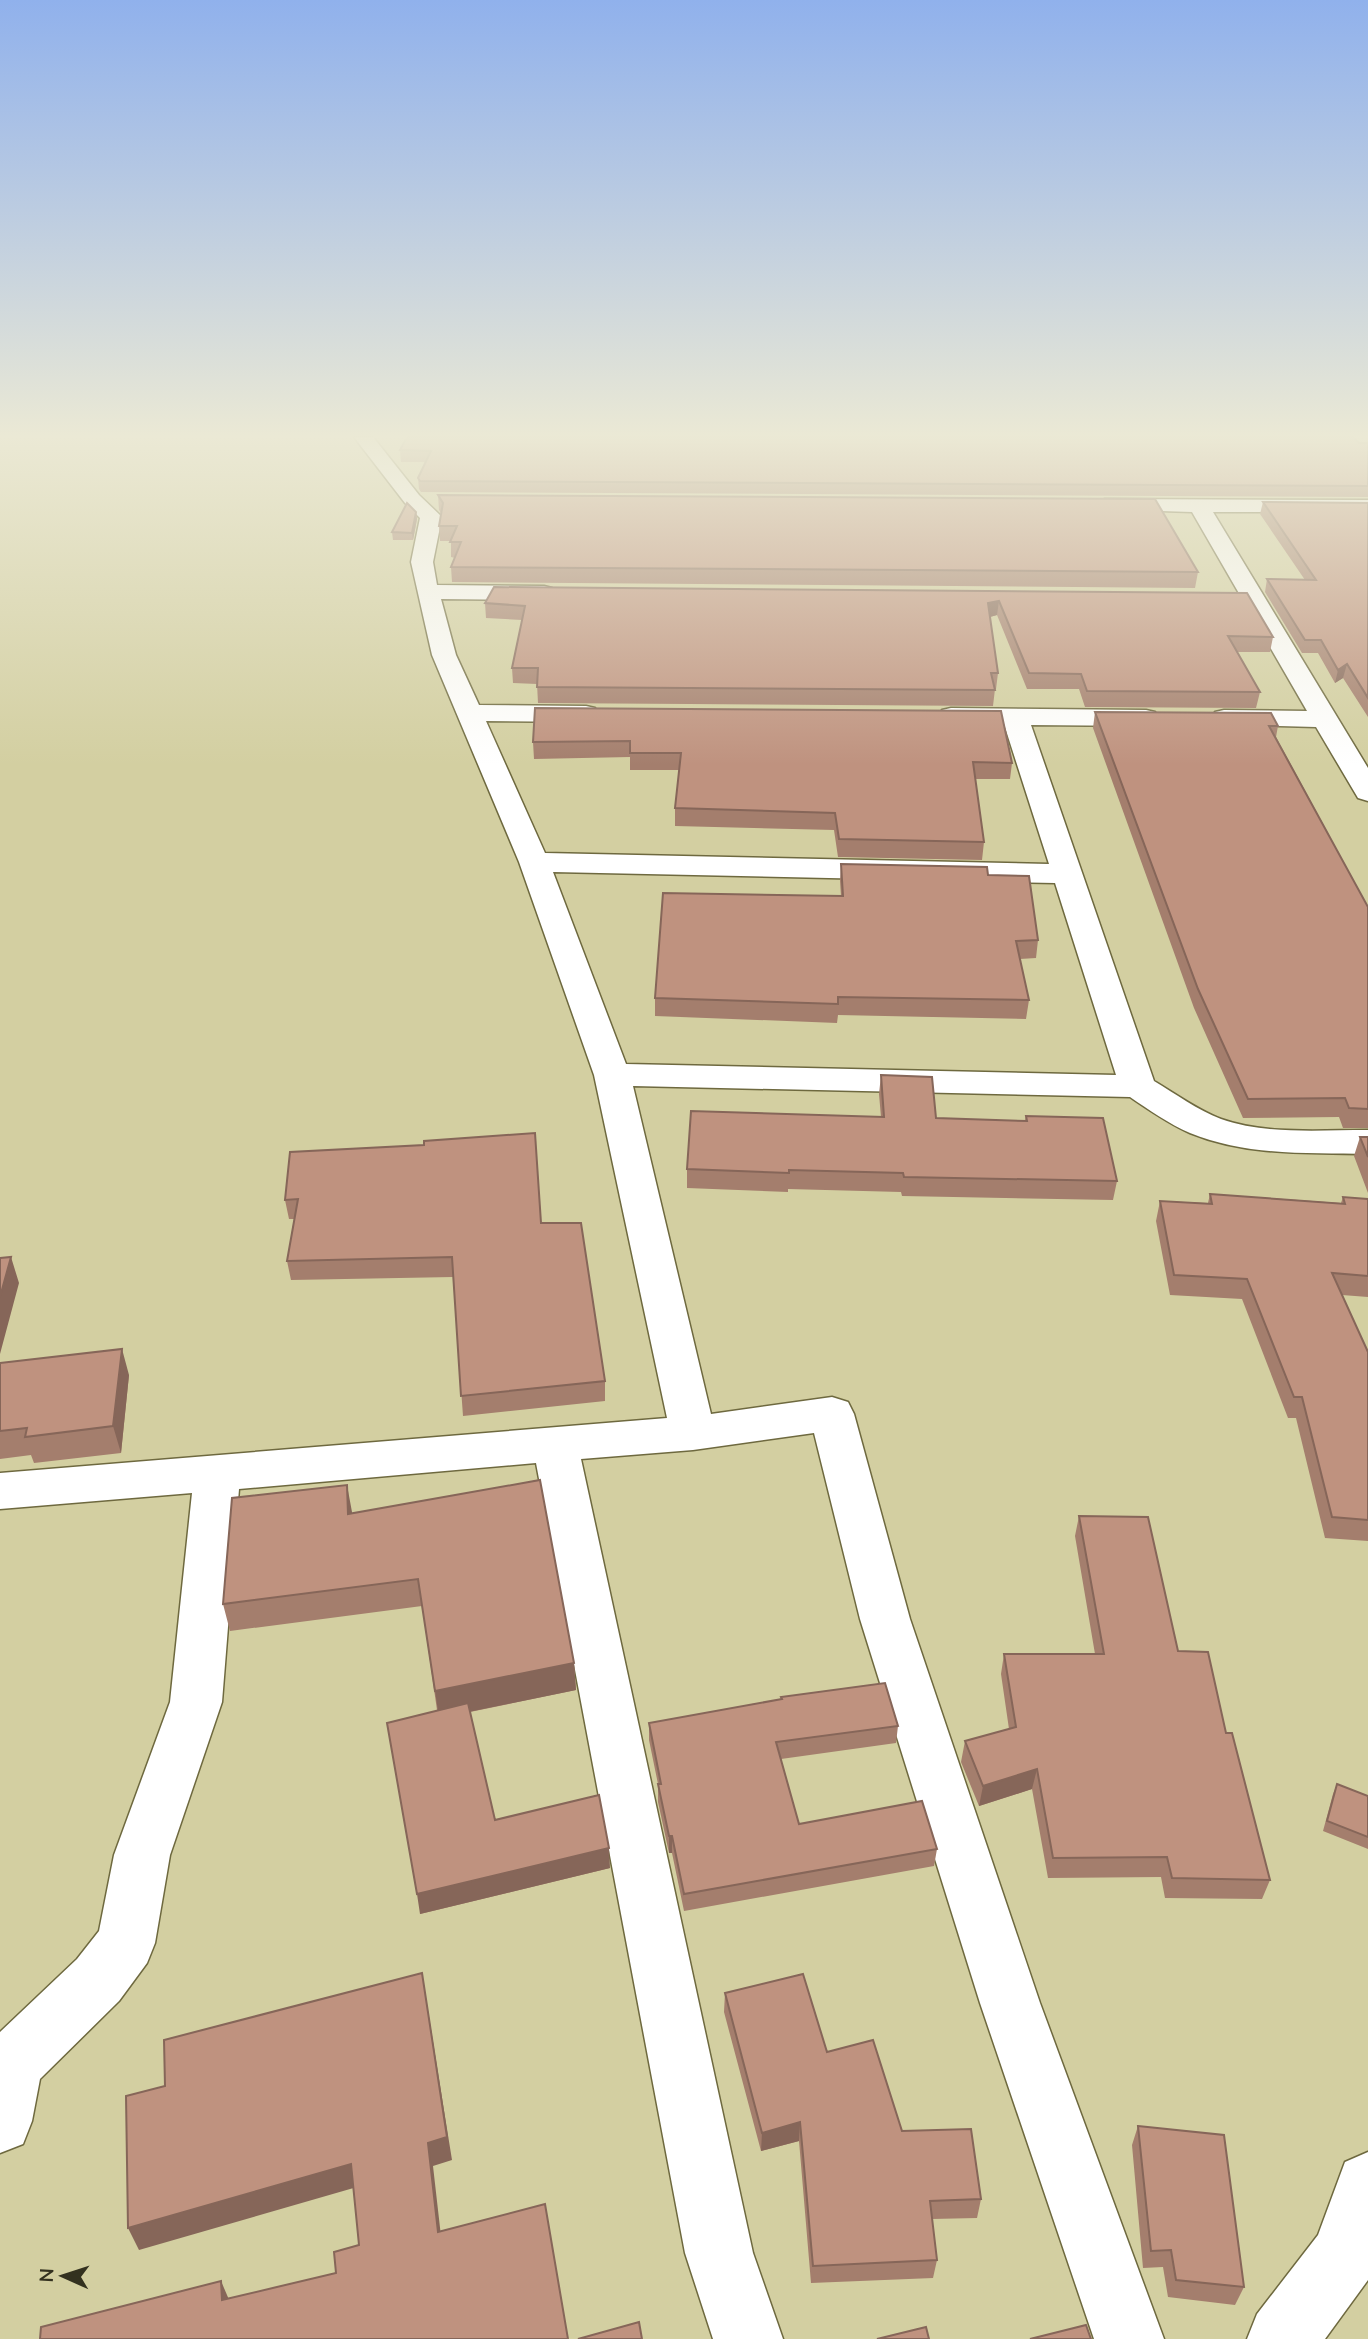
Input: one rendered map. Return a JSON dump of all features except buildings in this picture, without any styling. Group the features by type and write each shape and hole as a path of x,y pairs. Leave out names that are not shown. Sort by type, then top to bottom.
{"street":[{"path":"425,546 422,562 427,592 444,655 534,862 612,1075 693,1433"},
{"path":"1223,546 1368,792"},
{"path":"427,592 564,593"},
{"path":"1226,598 1253,598"},
{"path":"469,713 605,714"},
{"path":"933,716 1176,718"},
{"path":"1015,717 1138,1086"},
{"path":"1202,718 1323,719"},
{"path":"534,862 1066,874"},
{"path":"612,1075 1138,1086 1176,1111 1216,1129 1254,1138 1368,1142"},
{"path":"0,1490 693,1433 832,1414 885,1619 1010,2003 1129,2339"},
{"path":"555,1444 719,2253 748,2339"},
{"path":"0,2121 12,2063 98,1980 126,1943 142,1855 196,1702 217,1472"},
{"path":"1282,2339 1345,2255 1368,2185"}]}
